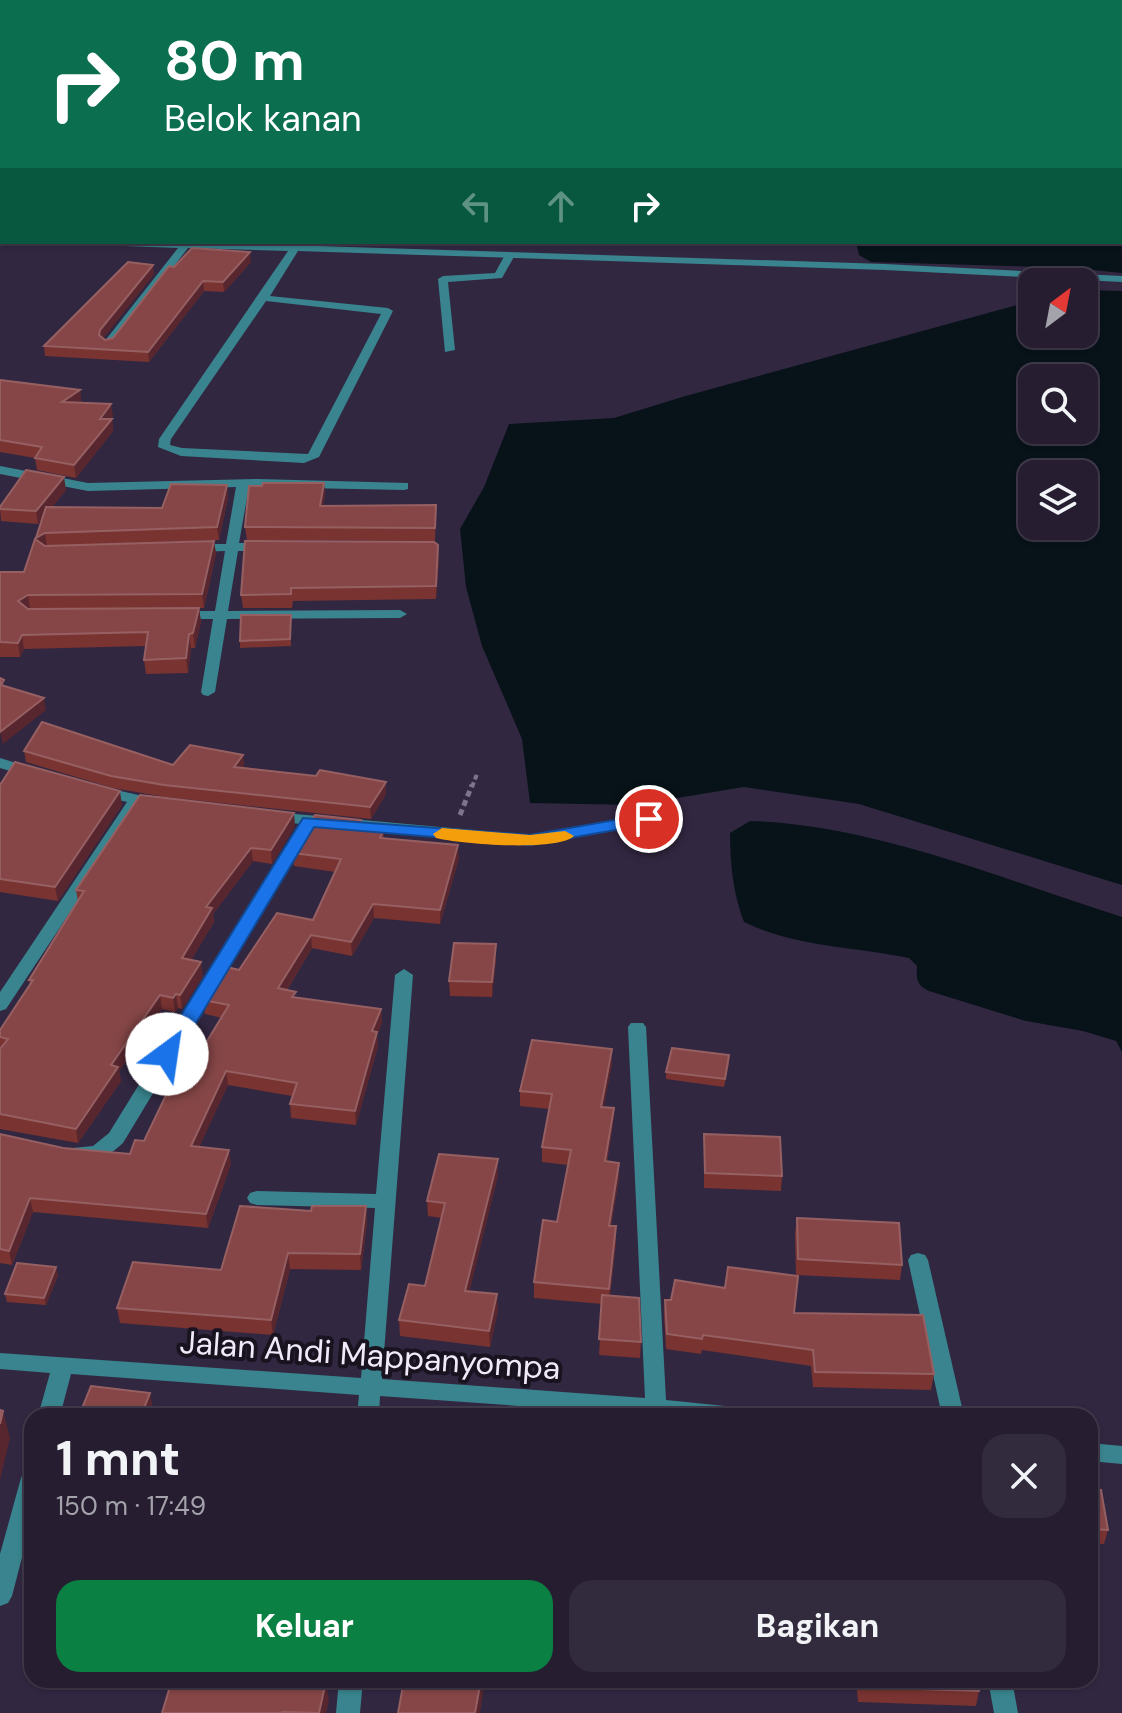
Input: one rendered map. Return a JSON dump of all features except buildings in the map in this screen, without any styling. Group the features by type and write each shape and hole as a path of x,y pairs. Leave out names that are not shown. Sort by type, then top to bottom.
{"street":[{"path":"156,244 915,268 1122,279"},
{"path":"108,344 185,245"},
{"path":"263,298 388,311 313,457 196,453 164,447 165,439 294,249"},
{"path":"449,350 443,281 448,277 497,276 510,255"},
{"path":"0,470 88,487 243,484 404,486"},
{"path":"208,692 243,484"},
{"path":"185,549 276,547"},
{"path":"158,615 400,614"},
{"path":"0,763 41,775"},
{"path":"83,787 165,805"},
{"path":"0,1005 136,800"},
{"path":"251,815 452,835 543,840 649,819"},
{"path":"69,1151 92,1155 101,1152 116,1138 309,822"},
{"path":"369,1408 404,975"},
{"path":"637,1027 656,1407"},
{"path":"257,1198 384,1201"},
{"path":"918,1260 951,1408"},
{"name":"Jalan Andi Mappanyompa","path":"0,1361 665,1408"},
{"path":"51,1408 62,1367"},
{"path":"1098,1453 1122,1455"},
{"path":"0,1596 24,1508"},
{"path":"348,1713 350,1688"},
{"path":"1001,1688 1006,1713"}],"path":[{"path":"452,835 477,774"}],"shaded area":[{"path":"856,244 1122,244 1122,273 1098,271 1098,268 871,262 859,255"},
{"path":"1098,290 1122,291 1122,885 859,804 744,787 634,805 530,803 522,739 482,646 466,587 460,529 484,487 509,424 614,418 1018,305 1018,348 1098,348"},
{"path":"750,821 796,824 890,843 1122,917 1122,1052 1116,1041 1083,1031 1026,1021 929,991 920,984 917,966 909,958 783,937 744,922 733,878 730,833"}],"slow traffic":[{"path":"442,834 514,840 565,836"}],"route":[{"path":"167,1054 309,822 543,840 649,819"}]}
